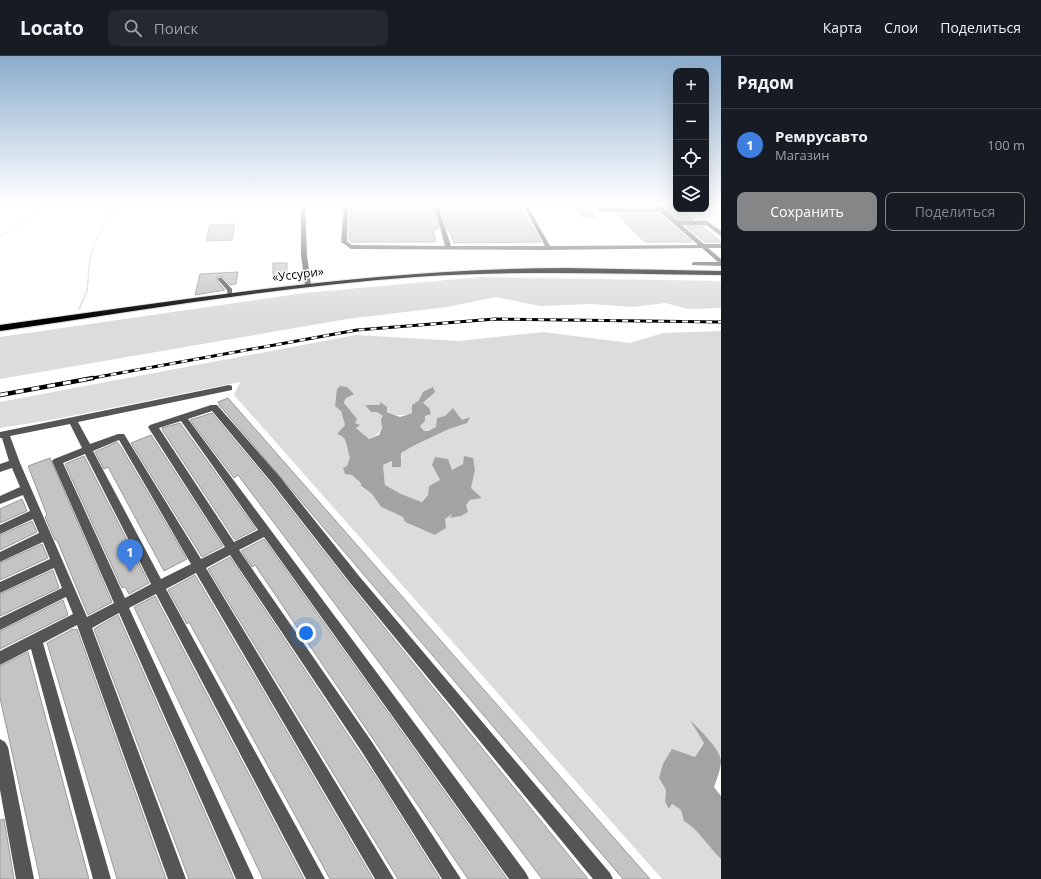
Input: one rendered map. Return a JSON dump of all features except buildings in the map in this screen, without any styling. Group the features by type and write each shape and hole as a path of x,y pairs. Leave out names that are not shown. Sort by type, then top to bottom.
{"highway":[{"name":"«Уссури»","path":"0,328 308,285 416,275 499,270 721,273"}],"street":[{"path":"304,243 308,285"},
{"path":"345,243 346,245 358,247 449,248 721,246"},
{"path":"448,243 449,248"},
{"path":"547,243 547,248"},
{"path":"699,243 721,263"},
{"path":"694,264 721,263"},
{"path":"220,279 230,290 230,296"},
{"path":"177,879 82,621 2,435 229,388"},
{"path":"452,879 367,747 232,549 194,488 153,427 214,407 276,480 355,580 604,879"},
{"path":"182,418 520,879"},
{"path":"73,421 316,879"},
{"path":"245,879 57,461 121,436 385,879"},
{"path":"0,468 15,463"},
{"path":"0,500 26,489"},
{"path":"0,530 36,513"},
{"path":"0,658 35,640 123,605 266,531"},
{"path":"0,557 46,535"},
{"path":"0,588 57,561"},
{"path":"0,624 69,590"},
{"path":"35,640 102,879"},
{"path":"0,746 25,879"}],"path":[{"path":"76,317 87,291 88,273 94,243"}],"shaded area":[{"path":"480,277 721,281 721,308 689,309 665,303 633,307 592,304 540,306 496,297 447,307 347,319 0,379 0,337 304,293"},
{"path":"721,331 721,757 692,722 704,743 695,757 659,778 666,790 665,802 669,809 672,804 681,810 684,821 699,834 721,859 721,879 662,879 234,395 240,382 51,420 0,428 0,402 356,335 459,341 543,332 630,343 663,333","holes":["347,387 350,397 345,399 344,403 356,419 355,423 359,425 356,428 369,439 376,435 380,430 384,416 366,405 381,405 384,409 395,415 403,415 412,413 412,405 419,400 429,399 423,403 431,414 425,416 420,426 424,431 428,431 440,423 453,408 462,421 469,417 466,423 449,429 413,446 401,453 402,458 383,465 385,485 401,494 422,502 440,480 432,465 452,471 463,464 464,457 475,470 471,488 482,498 470,500 466,505 468,512 461,516 451,518 453,513 445,519 446,528 435,535 405,522 403,517 381,507 372,494 361,487 361,483 352,475 345,473 350,457 341,434 345,425 341,411"]},
{"path":"340,386 347,387 354,394 345,399 344,403 357,419 355,423 360,425 356,428 369,439 379,435 382,428 381,419 383,416 377,412 371,412 365,405 380,405 380,402 387,407 387,412 400,417 412,413 412,405 419,400 423,392 433,387 435,392 423,403 429,408 431,414 425,416 425,421 420,426 424,431 428,431 436,427 437,418 445,416 453,408 462,420 470,417 467,423 449,429 401,453 401,467 392,467 392,461 383,465 385,485 401,494 422,502 428,495 429,486 440,480 432,465 435,457 448,459 452,470 463,464 464,456 473,458 475,470 471,488 482,498 470,500 466,505 468,512 461,516 450,518 452,514 445,519 446,528 435,535 405,522 403,517 381,507 372,494 361,486 361,483 352,475 345,474 343,468 347,466 350,457 345,440 341,435 337,434 345,425 341,411 335,406 337,389"},
{"path":"690,720 703,733 720,755 720,770 714,787 721,796 721,859 699,834 684,821 681,810 672,804 669,809 665,802 666,790 659,778 663,764 672,749 695,757 704,743"}],"railway":[{"path":"87,379 357,330 495,319 721,322"},
{"path":"0,395 93,378"}],"place":[{"name":"Ремрусавто","path":"130,572"}]}
